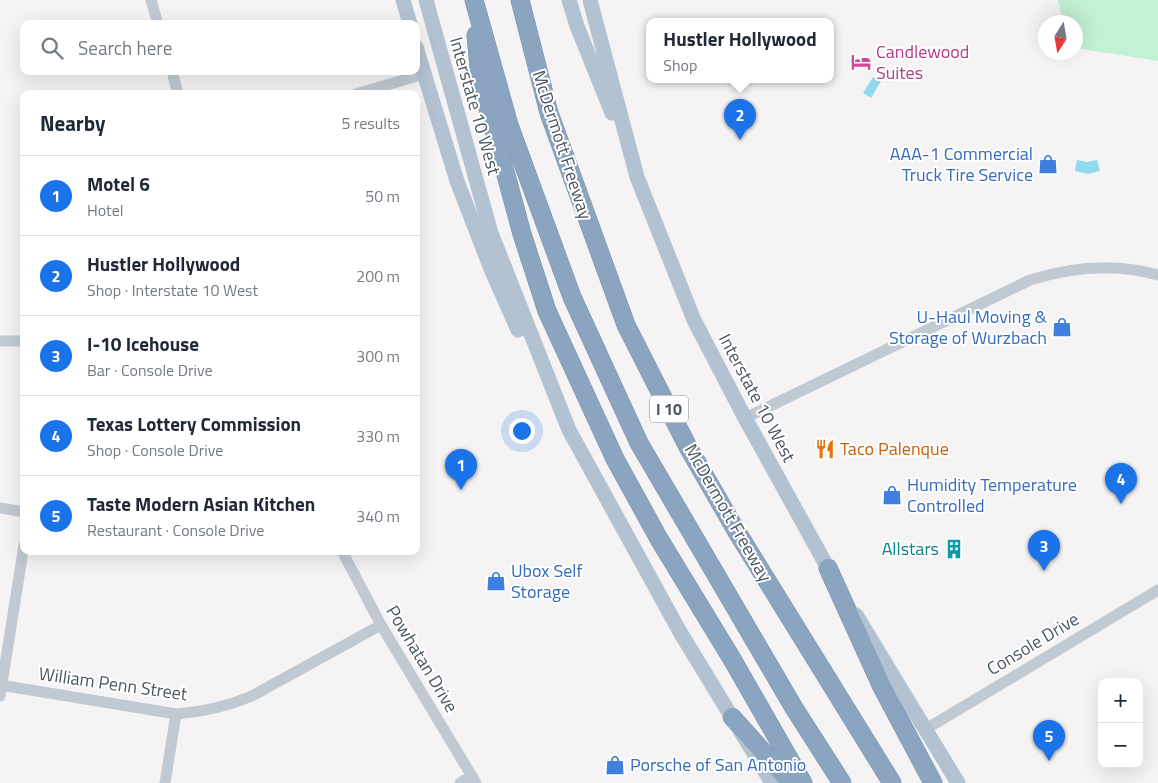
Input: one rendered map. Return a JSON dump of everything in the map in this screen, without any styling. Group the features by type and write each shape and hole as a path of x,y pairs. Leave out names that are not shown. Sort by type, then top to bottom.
{"highway":[{"path":"473,0 480,79 522,234 547,311 614,459 803,783"},
{"name":"I 10","path":"473,0 509,125 572,297 639,443 794,708 842,783"},
{"name":"McDermott Freeway","path":"520,0 549,113 626,324 688,447 736,532 892,783"},
{"path":"828,568 882,686 933,783"},
{"path":"732,717 791,783"}],"main road":[{"path":"403,0 409,20"},
{"name":"Interstate 10 West","path":"426,0 491,233 569,430 583,460 680,632 772,783"},
{"path":"569,0 577,26 637,177"},
{"name":"Interstate 10 West","path":"590,0 637,177 694,320 745,418 828,568 958,783"},
{"path":"420,60 457,181 491,269 539,377 569,430"}],"street":[{"path":"152,0 157,20"},
{"path":"370,90 424,74"},
{"path":"173,75 177,90"},
{"path":"745,418 998,293 1030,280 1051,273 1099,267 1126,269 1158,275"},
{"path":"0,341 20,341"},
{"path":"0,508 20,511"},
{"path":"1,689 22,555"},
{"name":"Powhatan Drive","path":"344,555 380,625 474,779"},
{"name":"Console Drive","path":"926,729 1158,590"},
{"name":"William Penn Street","path":"1,689 176,714 198,713 232,705 380,625"},
{"path":"165,783 176,714"},
{"path":"460,783 474,779"}],"green space":[{"path":"1058,0 1158,0 1158,61 1083,49 1083,15 1061,15"}],"water":[{"path":"873,77 881,81 871,98 863,93"},
{"path":"1077,160 1087,162 1097,160 1100,171 1088,174 1075,171"}],"place":[{"name":"Candlewood Suites","path":"861,62"},
{"name":"Hustler Hollywood","path":"740,140"},
{"name":"AAA-1 Commercial Truck Tire Service","path":"1048,164"},
{"name":"U-Haul Moving & Storage of Wurzbach","path":"1062,327"},
{"name":"Taco Palenque","path":"825,449"},
{"name":"Motel 6","path":"461,490"},
{"name":"Humidity Temperature Controlled","path":"892,495"},
{"name":"Texas Lottery Commission","path":"1121,504"},
{"name":"Allstars","path":"954,549"},
{"name":"I-10 Icehouse","path":"1044,571"},
{"name":"Ubox Self Storage","path":"496,581"},
{"name":"Taste Modern Asian Kitchen","path":"1049,761"},
{"name":"Porsche of San Antonio","path":"615,765"}]}
